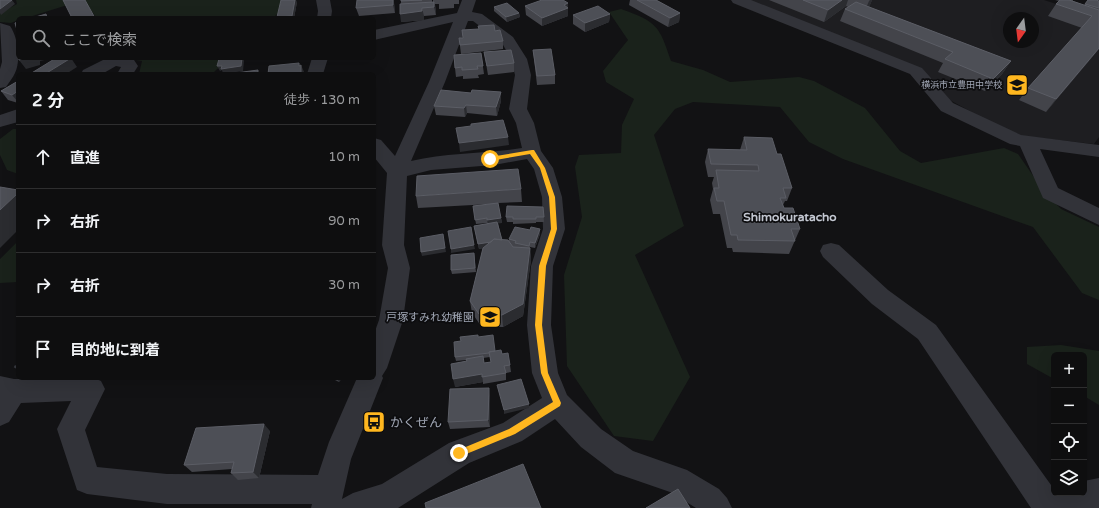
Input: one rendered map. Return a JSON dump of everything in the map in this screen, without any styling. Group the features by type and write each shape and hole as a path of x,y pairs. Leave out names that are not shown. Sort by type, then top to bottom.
{"street":[{"path":"323,0 324,16"},
{"path":"738,0 910,68 921,75 938,100 947,107 1008,137 1027,142 1099,151"},
{"path":"376,34 466,8"},
{"path":"466,8 508,40 518,60 523,75 518,109 525,123 532,152 543,168 552,197 554,229 542,266 539,325 545,373 557,403 591,438 625,463 677,480 708,499 717,508"},
{"path":"376,362 391,320 399,268 393,245 397,172 437,82 466,8"},
{"path":"0,83 7,73 10,62 3,37"},
{"path":"316,72 319,60"},
{"path":"93,72 114,61 128,63 130,66 126,72"},
{"path":"0,121 8,120 16,116"},
{"path":"1027,142 1050,193 1099,218"},
{"path":"376,146 397,172"},
{"path":"397,172 413,166 459,160 490,159 532,152"},
{"path":"831,251 880,297 927,332 1045,505 1099,493"},
{"path":"5,397 92,389 71,429 88,480 167,489 326,499 350,425 369,380"},
{"path":"353,508 389,496 459,453 512,432 557,403"}],"shaded area":[{"path":"16,0 287,0 288,4 275,16 95,16 87,6 77,2 32,16 16,16 16,21 11,23 0,22 0,13 17,4"},
{"name":"横浜市立豊田中学校","path":"747,0 1044,0 1099,18 1099,137 1094,144 1014,135 946,98 922,72"},
{"path":"621,9 642,18 655,26 663,40 671,61 703,70 730,82 799,77 814,81 865,108 900,151 921,163 1004,148 1018,154 1045,193 1061,209 1099,227 1099,300 1082,293 1033,227 843,159 809,142 780,107 693,102 675,109 654,135 684,226 635,255 690,377 653,441 614,436 567,366 564,275 582,217 575,167 579,155 621,153 622,125 634,99 606,82 603,71 628,40 609,12"},
{"path":"136,60 236,60 214,72 139,72 142,61"},
{"path":"13,129 16,129 16,173 7,170 0,155 0,139"},
{"path":"16,243 16,282 0,283 0,259"},
{"path":"1061,345 1099,351 1099,405 1087,398 1087,352 1051,352 1051,377 1027,364 1027,347"}],"building":[{"path":"0,0 12,0 0,9"},
{"path":"63,0 85,0 94,16 71,16"},
{"path":"281,0 295,0 292,16 277,16"},
{"path":"357,0 393,0 393,5 356,8"},
{"path":"401,0 422,0 401,1"},
{"path":"542,0 563,0 568,3 564,5 568,8 542,18 525,6"},
{"path":"637,0 656,0 680,13 670,18"},
{"path":"803,0 842,0 828,10"},
{"path":"1060,0 1069,0 1099,10 1099,48 1056,99 1028,88 1092,16 1056,4"},
{"path":"1088,0 1099,1 1099,8 1085,4"},
{"path":"434,2 434,7 422,8 422,11 400,14 400,4"},
{"path":"856,2 1011,61 993,79 945,59 953,52 845,9"},
{"path":"507,3 519,13 506,17 494,7"},
{"path":"598,6 610,14 585,23 573,15"},
{"path":"494,25 495,31 500,30 503,41 460,45 459,38 463,38 462,30 479,29 478,26"},
{"path":"551,49 555,75 537,76 533,50"},
{"path":"511,50 514,63 487,66 484,52"},
{"path":"481,53 483,66 477,66 478,69 462,70 462,67 455,68 454,55"},
{"path":"53,60 68,60 48,72 33,72"},
{"path":"219,60 242,60 241,66 221,69 222,66 217,66"},
{"path":"299,63 299,66 301,65 301,72 268,72 269,66"},
{"path":"258,70 258,72 243,72"},
{"path":"16,82 16,92 12,95 1,91"},
{"path":"441,90 471,93 472,90 501,92 496,107 466,105 464,108 434,106"},
{"path":"503,120 508,137 459,143 456,128 471,126 471,124"},
{"path":"744,137 772,138 777,154 781,154 792,188 783,188 786,198 780,198 784,208 793,208 800,229 791,229 795,241 738,240 737,235 731,235 724,201 717,201 714,188 719,188 716,170 759,171 758,165 711,164 708,149 747,150"},
{"path":"518,169 521,189 416,196 417,176"},
{"path":"0,187 16,190 16,195 0,210"},
{"path":"498,203 501,218 475,220 473,206"},
{"path":"507,206 543,207 544,217 536,217 536,219 513,219 513,217 506,217"},
{"path":"497,222 502,240 494,239 491,242 478,244 474,226"},
{"path":"471,227 474,245 451,249 448,231"},
{"path":"515,227 530,230 531,227 540,229 535,243 530,242 529,246 515,243 516,241 509,239"},
{"path":"443,234 445,248 421,252 420,238"},
{"path":"494,239 508,240 513,247 530,248 523,304 502,315 479,314 470,301 483,248"},
{"path":"474,253 475,268 451,270 451,255"},
{"path":"478,335 478,337 493,335 495,351 455,357 454,342 461,341 460,337"},
{"path":"501,350 502,354 508,353 510,365 504,366 506,373 482,377 482,374 453,379 451,364 467,361 466,359 483,356 484,363 491,362 489,352"},
{"path":"521,379 529,404 504,410 497,385"},
{"path":"489,388 488,420 448,422 450,389"},
{"path":"264,424 253,472 231,473 234,462 184,465 196,428"},
{"path":"523,464 541,508 426,508 425,503"},
{"path":"678,489 690,508 646,508"}],"place":[{"name":"横浜市立豊田中学校","path":"1017,85"},
{"name":"戸塚すみれ幼稚園","path":"490,317"},
{"name":"かくぜん","path":"374,422"}],"district":[{"name":"Shimokuratacho","path":"790,217"}],"route":[{"path":"459,453 512,432 557,403 545,373 539,325 542,266 554,229 552,197 543,168 532,152 490,159"}]}
